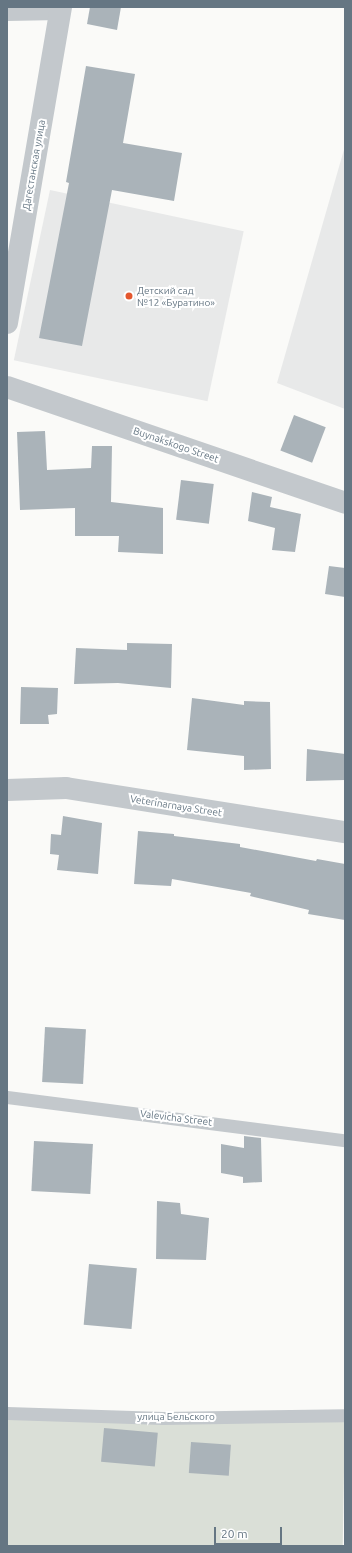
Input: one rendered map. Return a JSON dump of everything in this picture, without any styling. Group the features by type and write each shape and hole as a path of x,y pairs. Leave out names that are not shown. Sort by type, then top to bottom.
{"street":[{"path":"7,10 60,8"},
{"name":"Дагестанская улица","path":"7,323 60,8"},
{"name":"Buynakskogo Street","path":"7,387 345,503"},
{"name":"Veterinarnaya Street","path":"7,790 66,788 345,832"}],"lane":[{"name":"Valevicha Street","path":"7,1096 345,1140"},
{"name":"улица Бельского","path":"7,1413 164,1418 345,1415"}],"shaded area":[{"path":"345,146 345,409 277,383"},
{"name":"Детский сад №12 «Буратино»","path":"50,190 244,231 207,401 14,360"},
{"path":"7,1412 345,1418 343,1546 7,1546"}],"building":[{"path":"90,7 121,7 117,30 87,24"},
{"path":"86,66 135,74 123,143 182,153 174,201 112,190 82,346 39,338 69,183 66,182"},
{"path":"294,415 326,427 312,463 280,450"},
{"path":"45,431 47,470 91,468 92,446 112,446 111,502 163,508 163,554 118,552 119,536 75,536 75,508 20,510 17,432"},
{"path":"181,480 214,484 209,524 176,520"},
{"path":"252,492 272,497 270,507 301,514 295,552 272,550 275,528 248,521"},
{"path":"329,566 345,568 345,597 325,594"},
{"path":"127,643 172,644 171,688 118,683 74,684 76,648 127,650"},
{"path":"21,687 58,688 57,714 48,715 49,724 20,724"},
{"path":"192,698 244,705 244,701 270,702 271,769 244,770 244,756 187,750"},
{"path":"307,749 345,754 345,780 306,781"},
{"path":"63,816 102,823 98,874 57,870 59,855 50,854 51,834 61,835"},
{"path":"138,831 174,834 174,836 240,844 240,847 316,861 317,859 345,864 345,920 308,914 309,910 250,896 251,893 172,879 171,886 134,884"},
{"path":"45,1027 86,1029 83,1084 42,1082"},
{"path":"244,1136 261,1138 262,1182 243,1183 243,1177 221,1173 221,1144 244,1148"},
{"path":"34,1141 93,1144 90,1194 31,1191"},
{"path":"157,1201 180,1203 181,1214 209,1218 206,1260 156,1259"},
{"path":"89,1264 137,1268 132,1329 84,1325"},
{"path":"104,1428 158,1433 155,1467 101,1462"},
{"path":"191,1442 231,1445 229,1476 189,1473"}],"place":[{"name":"Детский сад №12 «Буратино»","path":"129,296"}]}
